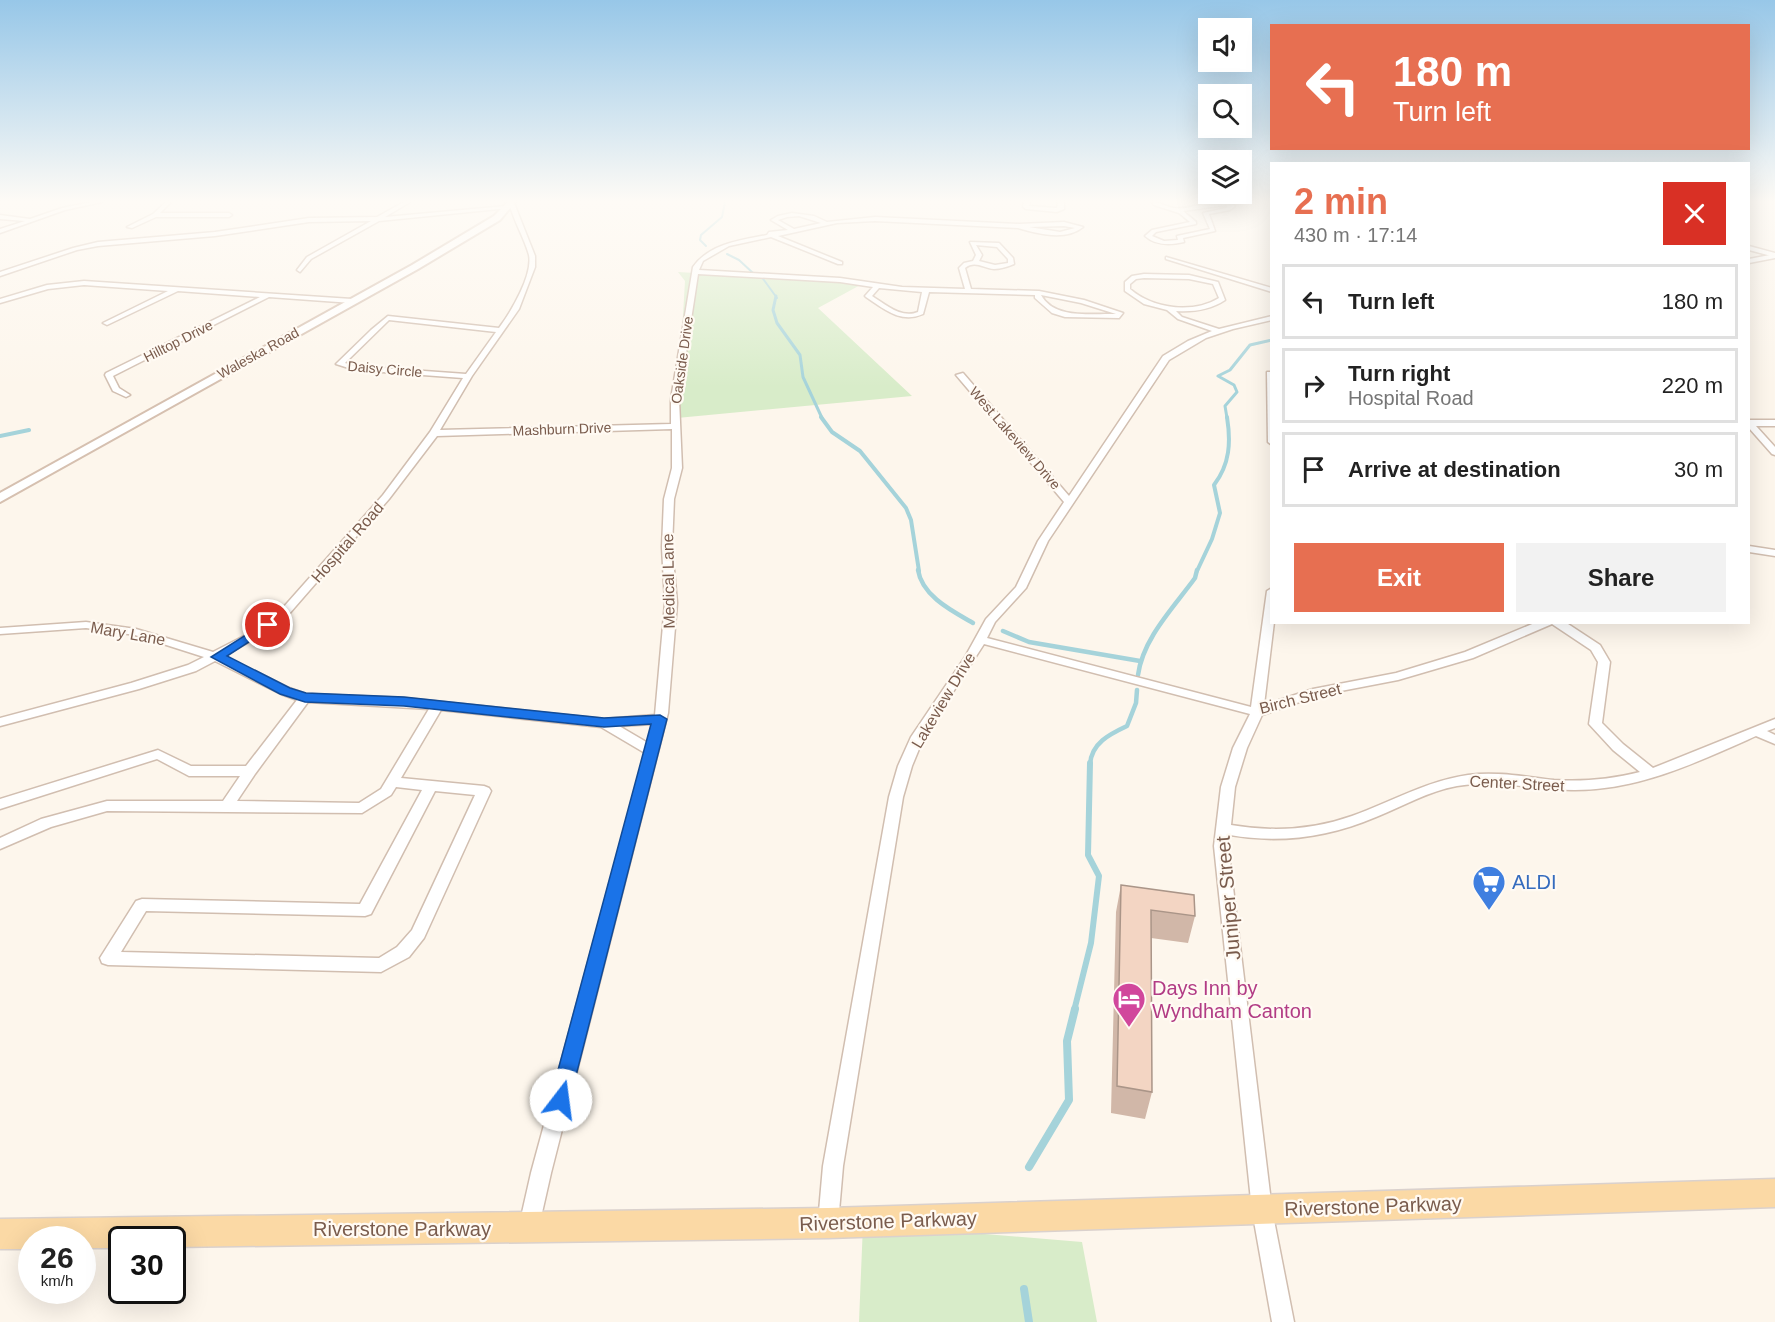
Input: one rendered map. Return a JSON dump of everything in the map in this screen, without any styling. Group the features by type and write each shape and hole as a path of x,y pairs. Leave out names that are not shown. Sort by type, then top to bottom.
{"main road":[{"name":"Waleska Road","path":"0,498 419,264"},
{"name":"Riverstone Parkway","path":"0,1234 828,1223 1775,1193"}],"street":[{"path":"0,274 31,264"},
{"path":"300,270 305,264"},
{"name":"Hospital Road","path":"0,722 135,686 217,657 285,612 386,497 434,433 468,376 516,309 532,264"},
{"path":"699,264 695,272 840,280 926,290 1039,293 1082,301 1120,313 1119,316 1054,312 1037,297 1039,293"},
{"path":"968,290 962,268 971,264"},
{"path":"982,264 995,267 1011,264"},
{"path":"1187,264 1270,289"},
{"name":"Oakside Drive","path":"675,426 679,366 686,336 695,272"},
{"name":"Lakeview Drive","path":"1144,276 1188,277 1216,283 1223,300 1203,308 1178,308 1149,304 1133,297 1126,290 1127,283 1134,277 1144,276"},
{"path":"0,301 47,287 72,284 178,288 352,301"},
{"path":"878,285 868,296 897,314 907,316 921,313 926,290"},
{"path":"107,323 178,288"},
{"name":"Hilltop Drive","path":"126,395 116,389 109,375 271,294"},
{"name":"Lakeview Drive","path":"1169,308 1180,318 1219,329"},
{"name":"Lakeview Drive","path":"1178,308 1188,316 1219,329"},
{"name":"Daisy Circle","path":"468,376 355,368 340,364 383,319 395,318 502,330"},
{"name":"Lakeview Drive","path":"828,1223 833,1166 896,797 905,766 918,737 971,657 990,621 1021,588 1043,540 1166,358 1182,345 1219,329 1270,318"},
{"name":"West Lakeview Drive","path":"960,375 1069,502"},
{"path":"1750,423 1775,423"},
{"path":"1750,424 1775,452"},
{"name":"Mashburn Drive","path":"434,433 675,426"},
{"name":"Medical Lane","path":"529,1228 541,1173 660,719 668,664 671,603 666,546 669,499 677,468 675,426"},
{"path":"1750,435 1760,435"},
{"path":"1750,549 1775,554"},
{"name":"Juniper Street","path":"1270,607 1257,712 1240,748 1228,787 1221,829 1243,1053 1262,1210 1283,1322"},
{"name":"Birch Street","path":"979,639 1257,712 1317,692 1398,676 1469,655 1543,624"},
{"path":"1560,624 1596,648 1604,662 1595,724 1618,747 1652,774"},
{"name":"Mary Lane","path":"0,631 55,626 110,627 168,640 217,657 285,691 305,698 438,705 604,723"},
{"path":"227,806 250,771 305,698"},
{"path":"0,844 46,823 107,806 362,808 386,792 438,705"},
{"path":"604,723 660,719"},
{"path":"604,723 652,751"},
{"name":"Center Street","path":"1221,829 1256,835 1314,832 1344,824 1436,786 1456,781 1484,779 1564,786 1592,785 1652,774 1775,723"},
{"path":"1756,731 1775,740"},
{"path":"0,804 158,754 189,771 250,771"},
{"path":"392,782 484,791 418,934 403,952 381,964 108,958 142,905 365,910 431,786"}],"green space":[{"path":"678,272 864,283 818,308 912,396 677,418 685,281"},
{"path":"863,1224 1082,1242 1097,1322 859,1322"}],"building":[{"name":"Days Inn by Wyndham Canton","path":"1121,885 1194,895 1195,916 1151,910 1152,1092 1117,1086"}],"waterway":[{"path":"743,264 753,273"},
{"path":"761,276 776,296"},
{"path":"776,296 773,310 777,323 800,355 803,377 822,418"},
{"path":"1227,418 1225,406 1237,392 1234,385 1218,376 1230,370 1250,345 1270,340"},
{"path":"821,417 832,432 860,451 906,508 911,520 919,571"},
{"path":"1197,571 1212,539 1220,513 1214,485 1223,469 1228,452 1227,417"},
{"path":"0,436 29,430"},
{"path":"918,570 925,588 939,602 973,623"},
{"path":"1138,675 1146,648 1169,612 1195,578 1197,570"},
{"path":"1003,631 1029,642 1140,661"},
{"path":"1090,765 1091,757 1102,740 1127,726 1136,703 1137,690"},
{"path":"1074,1011 1091,943 1099,876 1088,855 1090,763"},
{"path":"1029,1167 1069,1100 1067,1041 1075,1009"},
{"path":"1024,1289 1029,1322"}],"place":[{"name":"ALDI","path":"1489,911"},
{"name":"Days Inn by Wyndham Canton","path":"1129,1028"}],"route":[{"path":"268,625 217,657 285,691 305,698 404,702 604,723 660,719 561,1100"}]}
